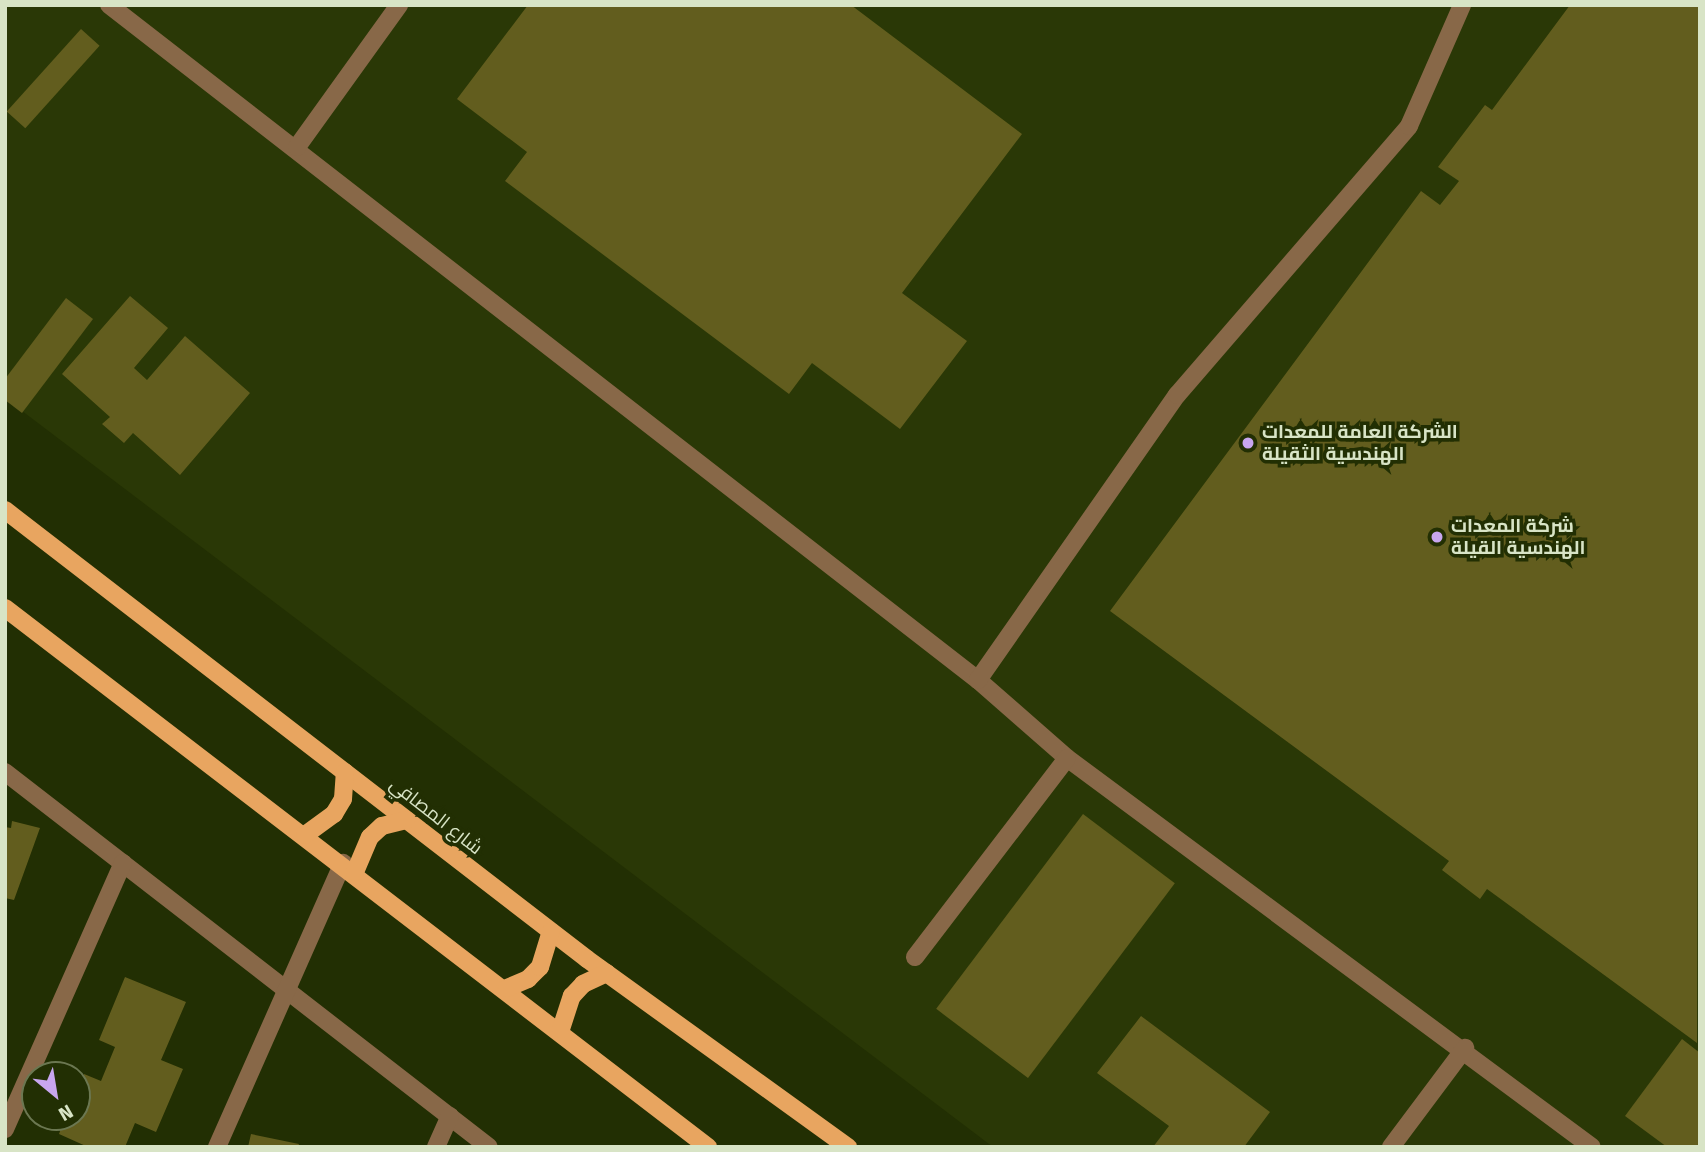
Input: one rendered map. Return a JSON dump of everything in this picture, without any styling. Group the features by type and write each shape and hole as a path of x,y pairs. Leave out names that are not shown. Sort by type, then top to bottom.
{"main road":[{"name":"شارع المصافي","path":"5,510 551,932 848,1147"},
{"path":"5,608 561,1029 708,1147"},
{"path":"305,835 334,814 343,799 345,772"},
{"path":"349,868 370,837 382,826 406,820"},
{"path":"507,988 528,979 540,967 551,932"},
{"path":"561,1029 572,996 583,984 607,974"}],"street":[{"path":"109,5 297,147 978,680 1067,758 1465,1048 1592,1147"},
{"path":"297,147 399,5"},
{"path":"978,680 1177,396 1409,126 1462,5"},
{"path":"915,957 1067,758"},
{"path":"5,772 489,1147"},
{"path":"5,1129 123,863"},
{"path":"217,1147 286,989 349,868"},
{"path":"1391,1147 1465,1048"},
{"path":"436,1147 450,1116"}],"shaded area":[{"path":"5,5 1700,5 1700,1147 993,1147 5,398"}],"building":[{"path":"528,5 851,5 1022,134 902,293 967,341 900,429 812,363 789,394 505,181 527,152 457,99"},
{"path":"1570,5 1700,5 1697,1043 1487,889 1480,899 1442,870 1449,861 1110,611 1421,191 1440,205 1459,181 1438,167 1485,105 1492,110"},
{"path":"81,29 100,46 25,128 7,111"},
{"path":"130,296 168,328 134,368 147,380 185,336 250,393 180,475 133,433 124,443 102,424 110,417 62,374"},
{"path":"66,298 93,319 22,413 5,400 5,379"},
{"path":"1083,814 1175,883 1028,1078 936,1009"},
{"path":"12,821 40,828 14,900 5,898 5,827 11,828"},
{"path":"125,977 186,1002 161,1060 183,1069 156,1132 135,1123 125,1147 88,1147 59,1134 60,1131 91,1131 91,1077 101,1081 115,1047 99,1040"},
{"path":"1141,1016 1270,1112 1244,1147 1153,1147 1169,1126 1097,1073"},
{"path":"1682,1039 1700,1053 1700,1147 1667,1147 1625,1116"},
{"path":"251,1134 299,1144 298,1147 248,1147"}],"place":[{"name":"الشركة العامة للمعدات الهندسية الثقيلة","path":"1248,443"},
{"name":"شركة المعدات الهندسية القيلة","path":"1437,537"}]}
